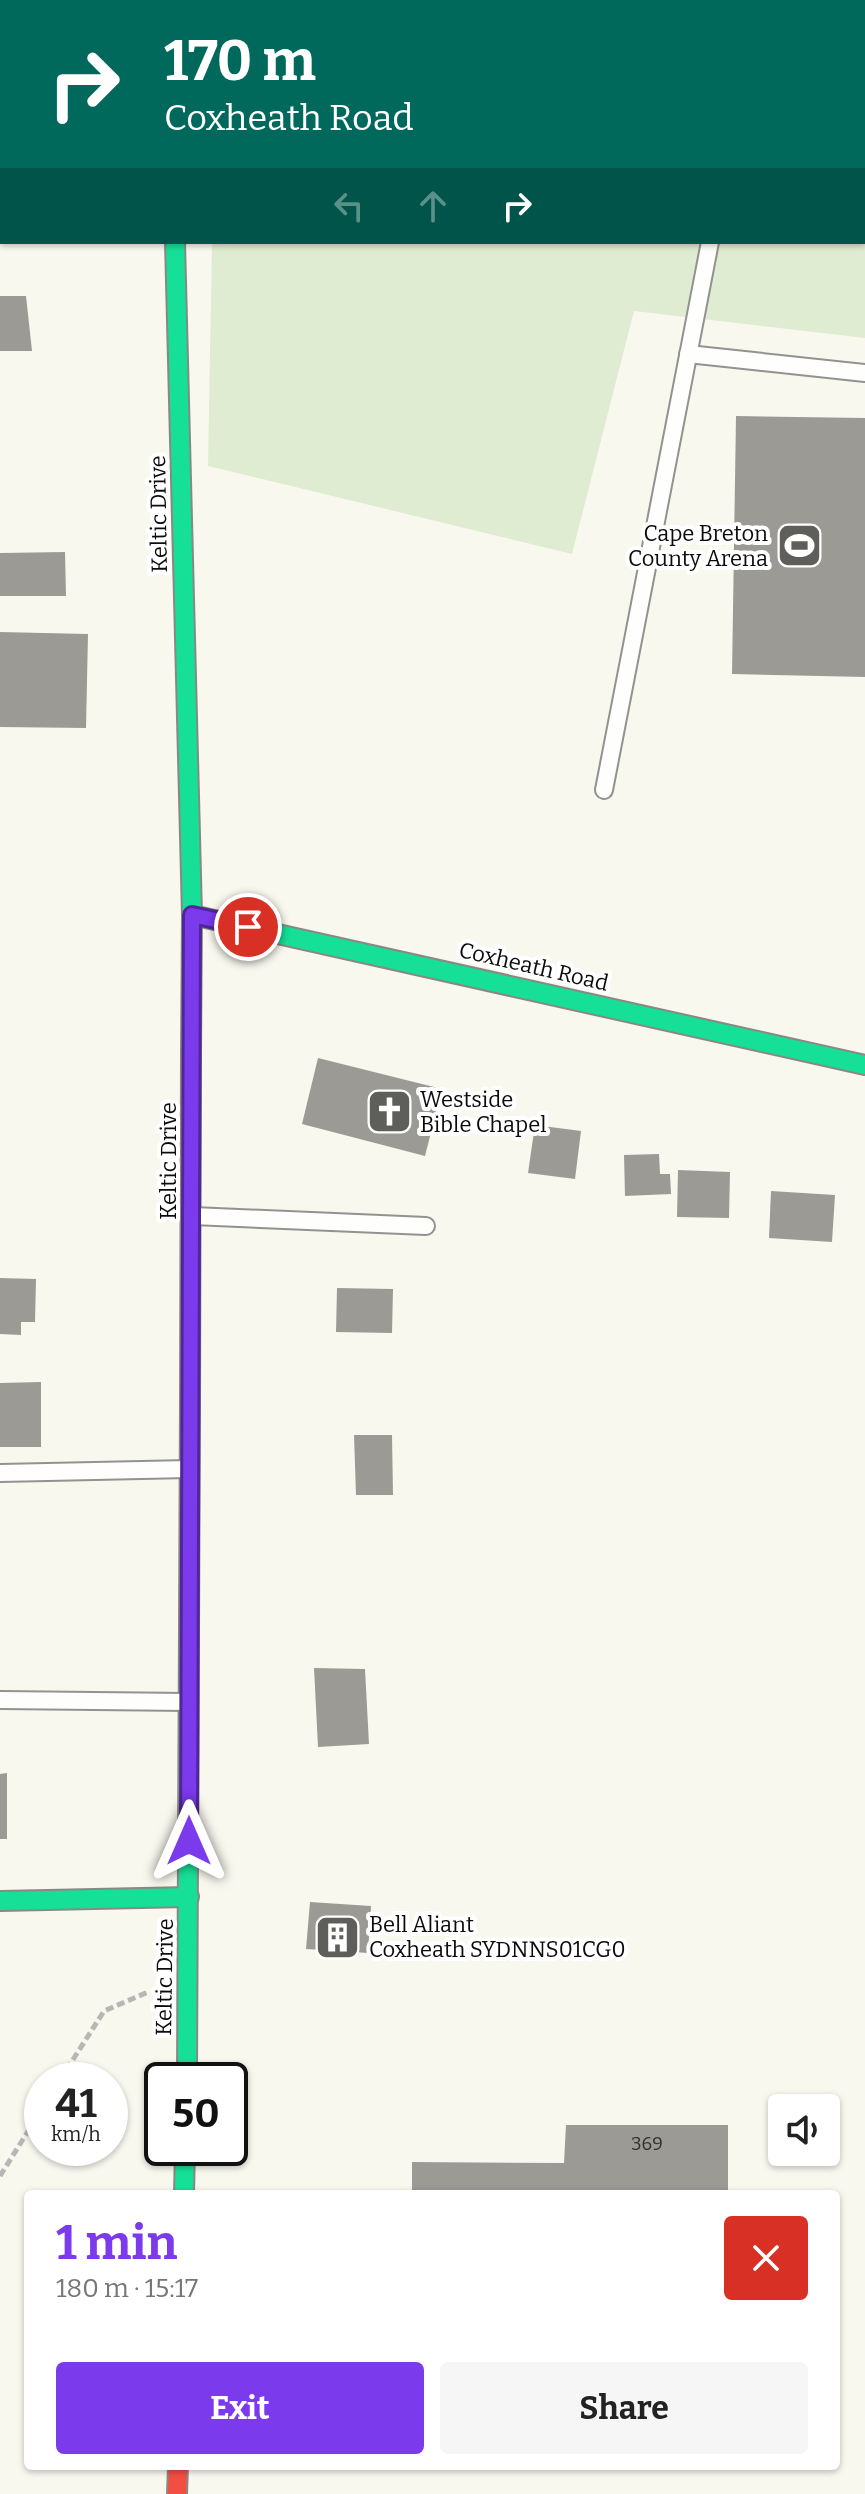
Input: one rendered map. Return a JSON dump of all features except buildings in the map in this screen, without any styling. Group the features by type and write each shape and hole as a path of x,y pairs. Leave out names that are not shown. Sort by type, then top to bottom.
{"main road":[{"name":"Keltic Drive","path":"175,244 192,915 187,2062"},
{"name":"Coxheath Road","path":"192,915 865,1065"},
{"path":"0,1901 189,1897"},
{"path":"184,2190 185,2166"},
{"path":"177,2494 178,2470"}],"lane":[{"path":"604,790 710,244"},
{"path":"688,354 865,373"},
{"path":"191,1216 426,1226"},
{"path":"0,1473 190,1469"},
{"path":"0,1700 189,1702"}],"path":[{"path":"71,2062 104,2011 189,1974"},
{"path":"0,2176 24,2138"}],"green space":[{"path":"212,244 865,244 865,338 634,311 572,554 208,466"}],"traffic: fast":[{"path":"175,244 192,915 191,1053"},
{"path":"192,915 865,1065"},
{"path":"187,2062 190,1402"},
{"path":"0,1901 189,1897"},
{"path":"184,2190 185,2166"}],"traffic: slow":[{"path":"190,1402 191,1053"}],"traffic: jam":[{"path":"177,2494 178,2470"}],"place":[{"name":"Cape Breton County Arena","path":"799,546"},
{"name":"Westside Bible Chapel","path":"389,1112"},
{"name":"Bell Aliant Coxheath SYDNNS01CG0","path":"338,1937"}],"route":[{"path":"189,1841 192,915 248,927"}]}
